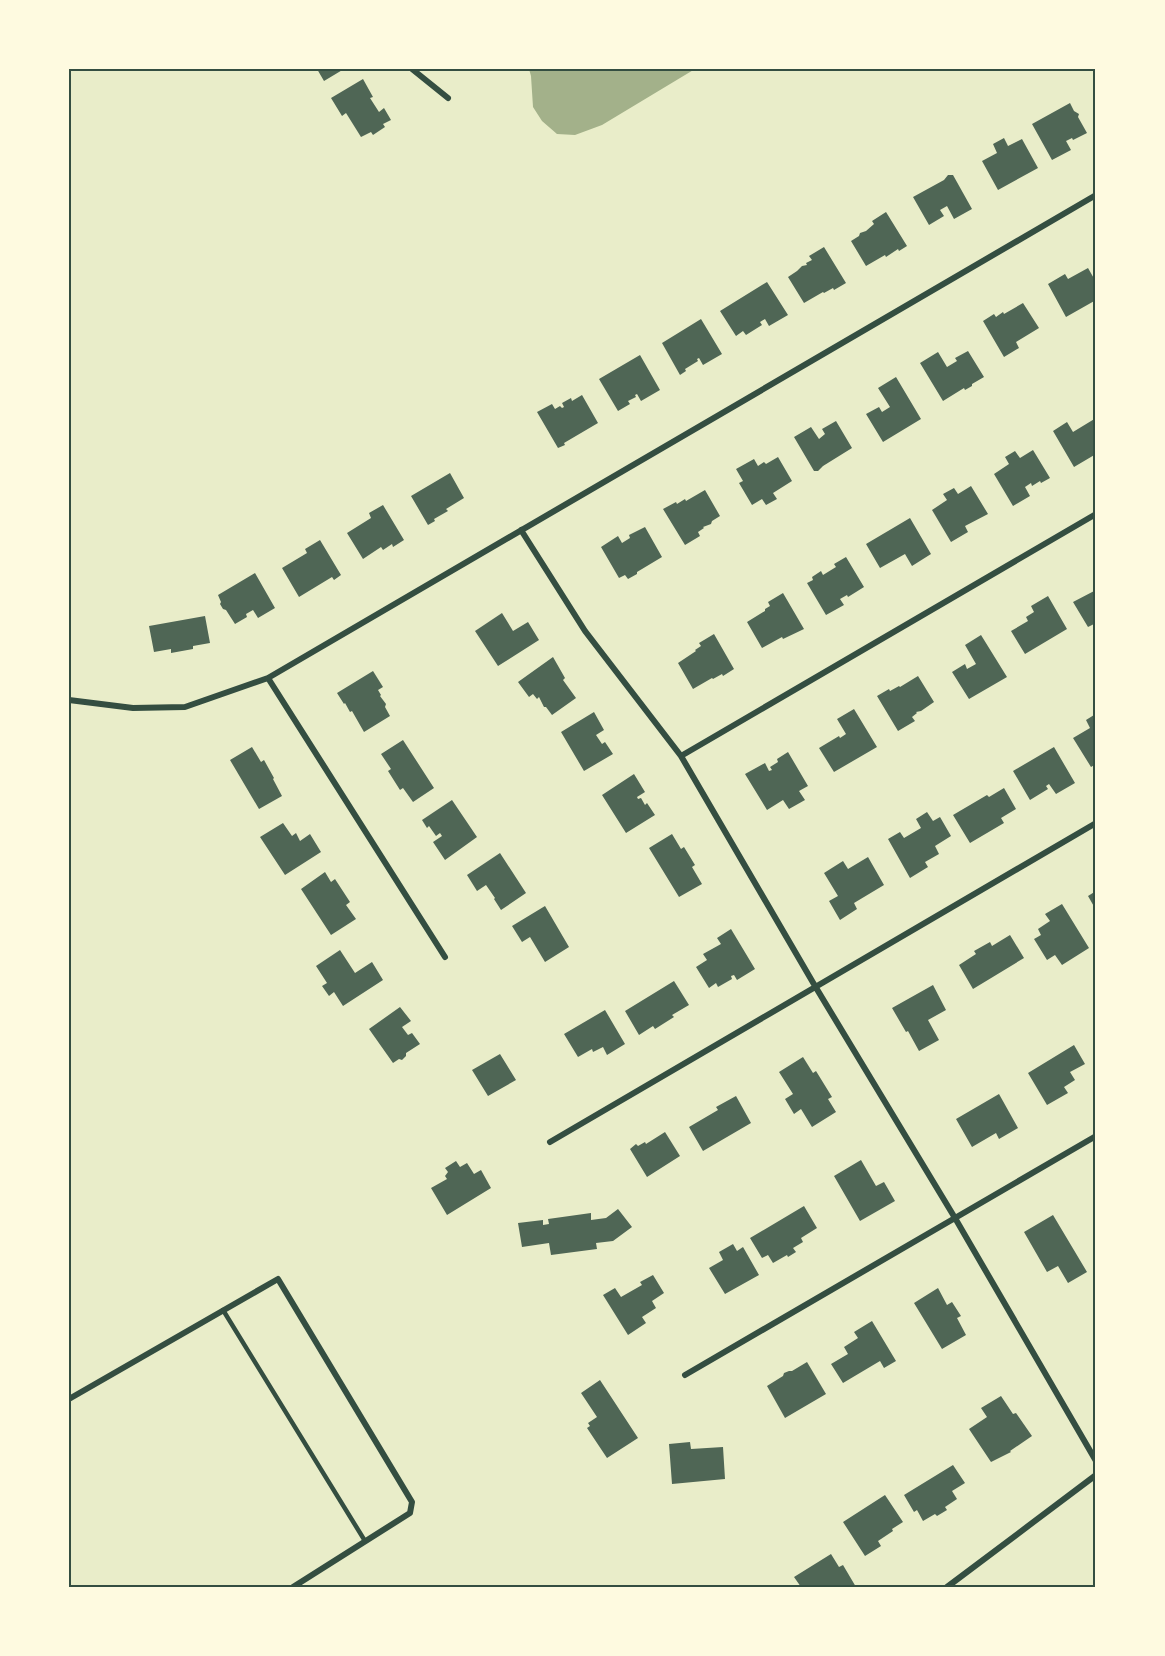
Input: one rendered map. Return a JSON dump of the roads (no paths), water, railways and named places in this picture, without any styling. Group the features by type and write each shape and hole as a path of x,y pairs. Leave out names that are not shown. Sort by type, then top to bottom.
{"street":[{"path":"411,69 448,98"},
{"path":"69,700 133,708 185,707 268,678 1096,195"},
{"path":"681,756 1096,514"},
{"path":"521,530 585,631 681,756 1096,1461"},
{"path":"268,678 445,957"},
{"path":"550,1142 1096,823"},
{"path":"685,1375 1096,1136"},
{"path":"69,1399 278,1279 412,1502 410,1513 293,1587"},
{"path":"947,1587 1096,1475"}],"lane":[{"path":"223,1310 365,1541"}]}
